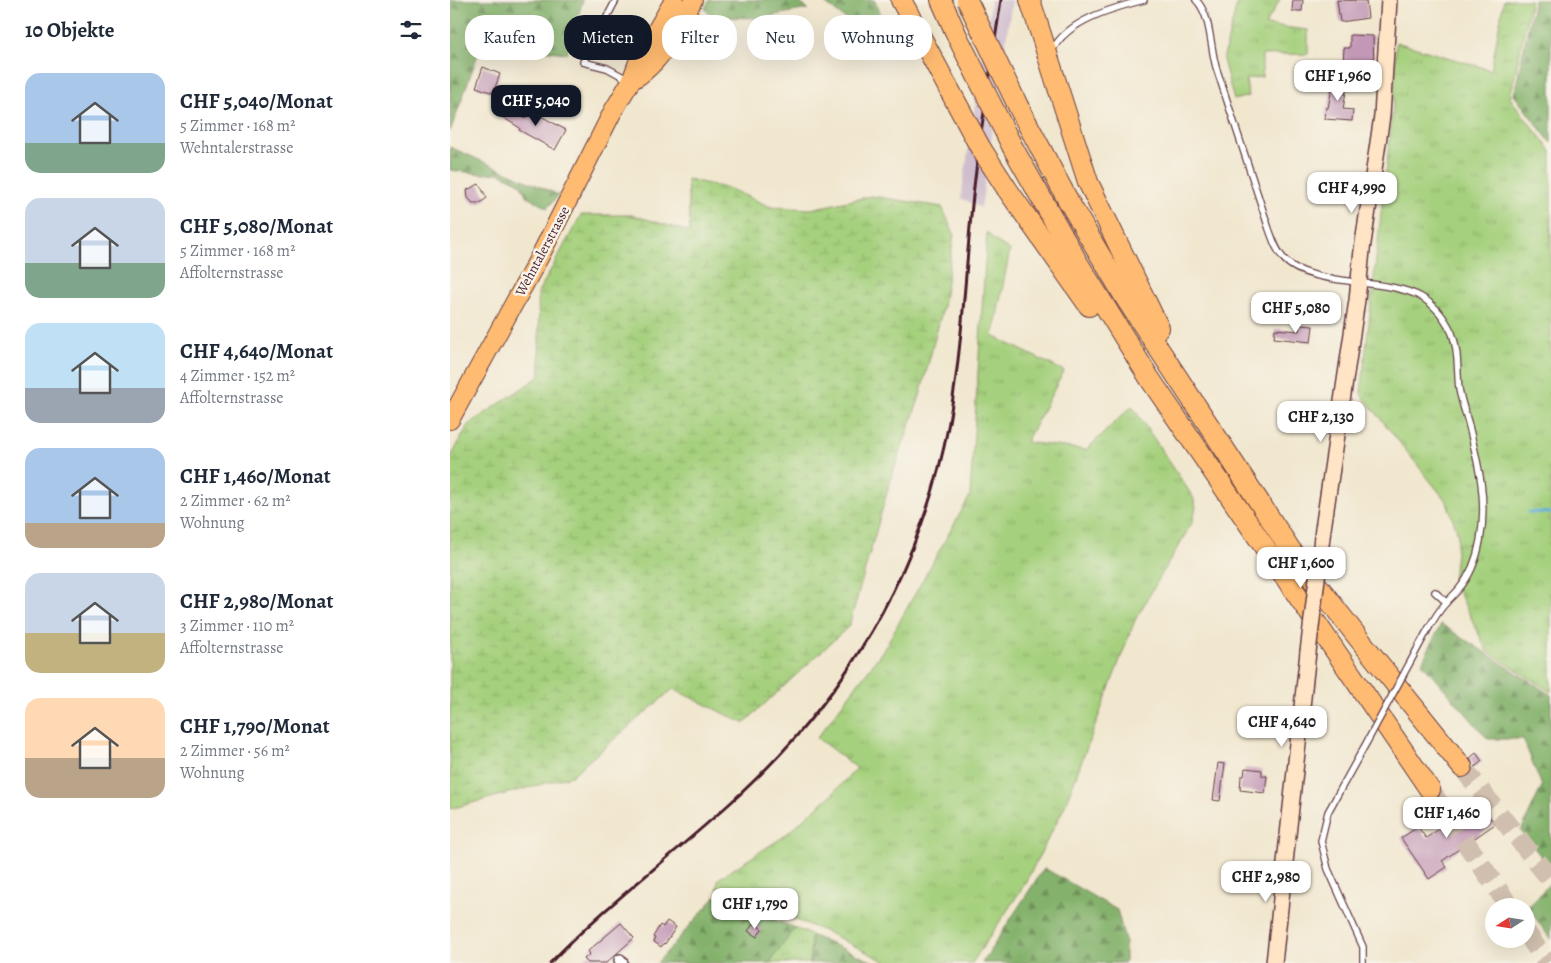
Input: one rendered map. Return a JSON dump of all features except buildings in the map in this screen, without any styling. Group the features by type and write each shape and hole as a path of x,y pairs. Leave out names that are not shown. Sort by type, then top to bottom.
{"highway":[{"path":"901,0 980,147 1007,189 1094,312 1138,360"},
{"path":"941,0 1013,148 1068,248 1138,360 1226,493 1430,790"},
{"path":"966,0 1018,108 1057,180 1102,260 1184,389 1294,555 1462,767"},
{"path":"1031,5 1088,182 1125,255 1149,311 1178,364 1208,412 1224,448"}],"main road":[{"name":"Wehntalerstrasse","path":"450,420 540,256 613,111 631,81 638,62 674,0"},
{"name":"Wehntalerstrasse","path":"631,81 644,74 656,62 693,0"}],"street":[{"path":"1274,963 1323,529 1382,116 1389,0"}],"lane":[{"path":"616,0 583,62 607,68 631,81"},
{"path":"1049,62 1058,39 1073,28 1104,13 1144,0"},
{"path":"1196,0 1206,12 1211,49 1216,66 1275,246 1285,261 1298,270 1312,275 1402,290 1419,296 1434,306 1444,318 1452,335 1460,391 1480,471 1484,508 1480,542 1467,578 1458,591 1446,602 1427,631 1328,812 1321,841 1328,869 1363,947 1363,963"},
{"path":"1435,592 1446,602"}],"shaded area":[{"path":"991,0 1012,0 981,208 961,198"}],"green space":[{"path":"450,0 583,0 578,15 564,15 564,53 554,51 554,15 465,15 465,60 476,60 450,132"},
{"path":"709,0 796,0 808,9 775,15 747,15 747,18 737,18 737,15 710,15 705,9"},
{"path":"821,0 874,0 882,15 841,15"},
{"path":"1238,0 1280,0 1265,25 1308,30 1308,54 1262,55 1262,77 1246,79 1248,96 1234,100 1223,60"},
{"path":"1504,0 1531,0 1510,98 1551,151 1551,692 1487,651 1453,580 1458,534 1447,502 1361,394 1394,98 1396,42 1491,70"},
{"path":"1534,0 1551,0 1551,143 1514,95"},
{"path":"450,147 559,195 547,208 527,197 520,183 499,173 482,174 450,170"},
{"path":"687,179 730,189 771,207 811,209 872,196 942,207 954,234 943,307 920,396 892,475 849,626 744,723 673,689 571,776 450,809 450,459 468,425 540,376 538,293 581,215 632,215 690,232"},
{"path":"987,232 994,240 1010,250 993,336 1064,371 1026,442 1086,450 1132,406 1193,497 1196,507 1193,521 1135,620 1064,808 1023,887 972,963 888,963 829,933 717,889 718,879 783,837 829,797 857,768 817,738 884,649 970,496"},
{"path":"1441,624 1551,695 1551,869 1521,831 1542,786 1523,739 1488,739 1422,663"},
{"path":"1044,868 1117,910 1125,940 1125,963 982,963"},
{"path":"1551,882 1551,940 1535,917 1535,899"},
{"path":"716,896 795,928 769,963 657,963"},
{"path":"795,928 811,935 810,963 769,963"},
{"path":"811,935 876,963 810,963"}],"waterway":[{"path":"1529,512 1551,513"}],"tunnel":[{"path":"1462,767 1551,880"},
{"path":"1430,790 1504,898"},
{"path":"1535,945 1547,963"}],"railway":[{"path":"550,963 610,906 735,799 793,740 822,706 848,669 872,631 893,591 927,509 940,466 949,422 960,341 975,179 1001,0"}]}
